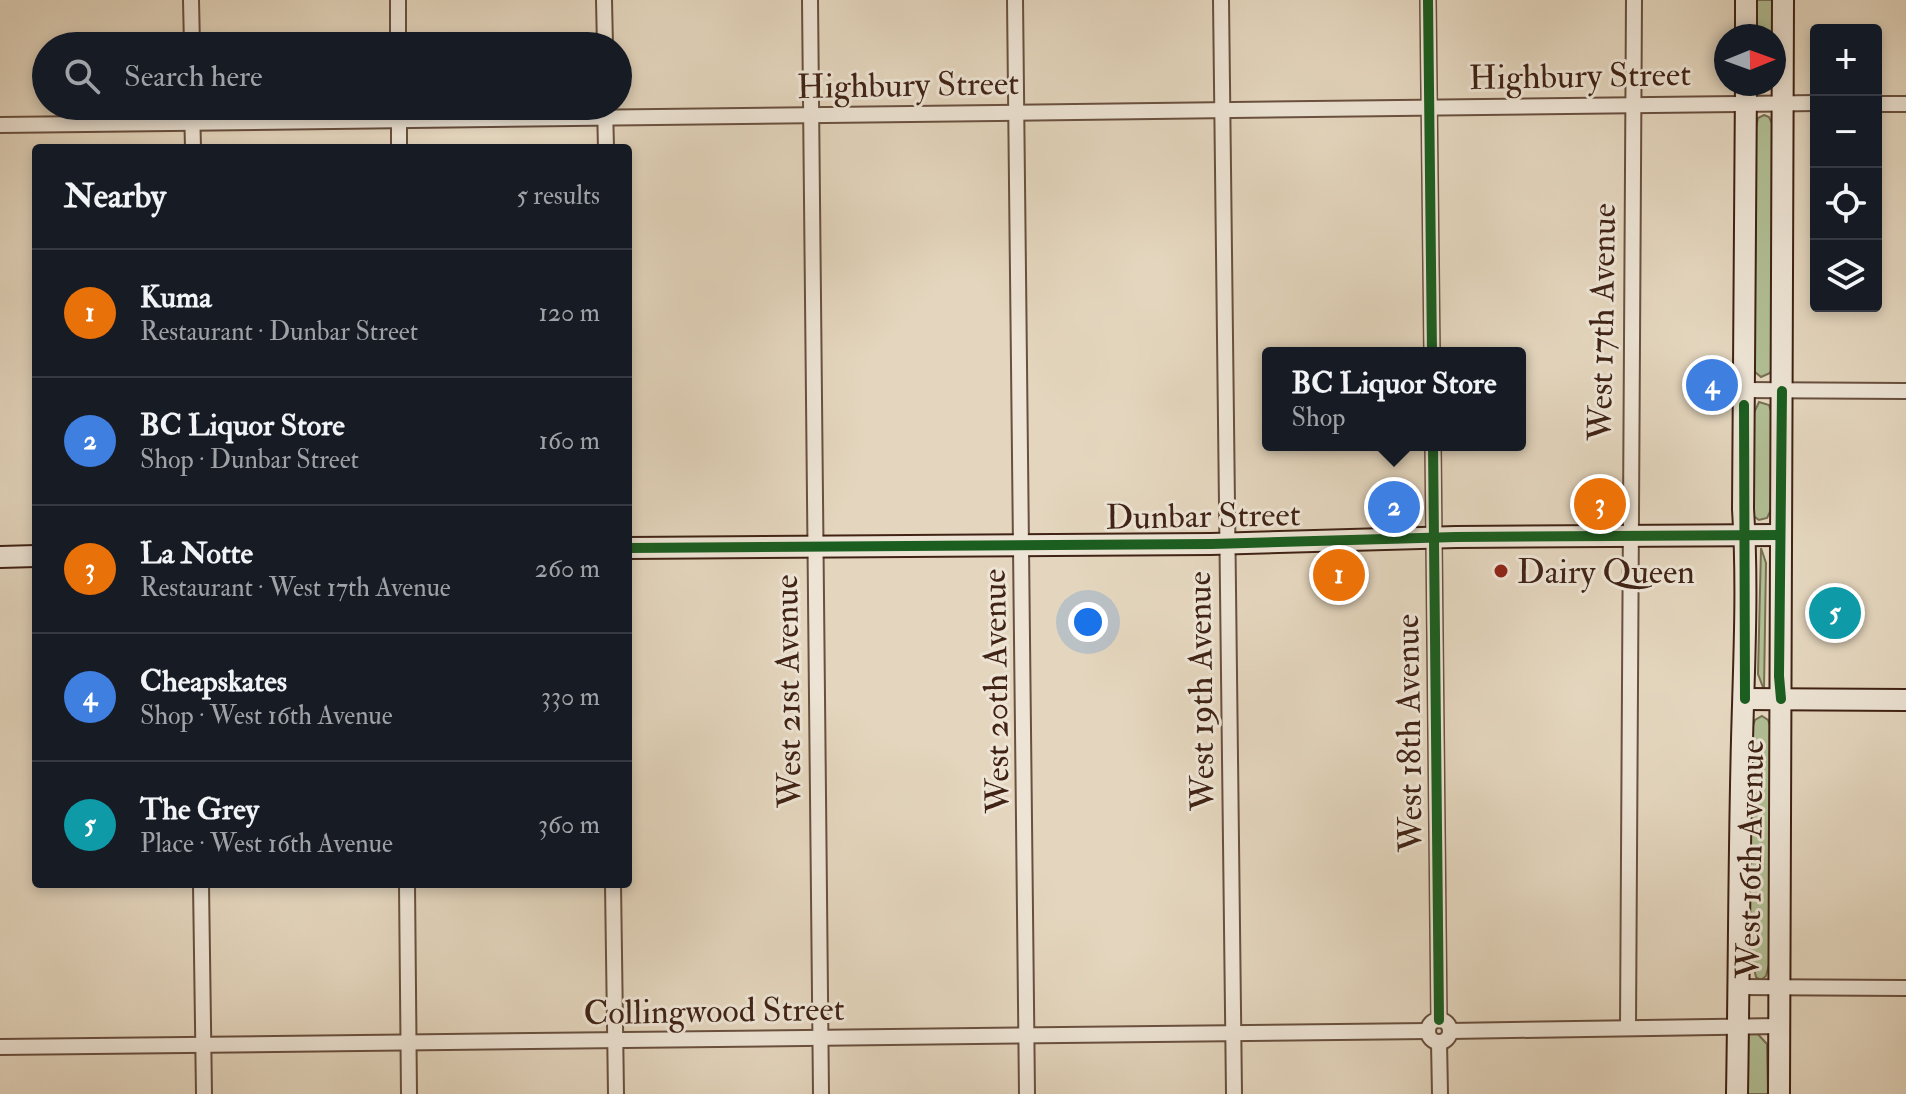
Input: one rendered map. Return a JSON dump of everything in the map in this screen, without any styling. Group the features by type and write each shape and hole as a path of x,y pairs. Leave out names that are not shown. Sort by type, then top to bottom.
{"main road":[{"path":"1746,0 1746,24"},
{"name":"West 16th Avenue","path":"1779,1094 1783,0"},
{"name":"West 16th Avenue","path":"1737,1094 1745,699 1746,96"},
{"name":"Dunbar Street","path":"632,548 1021,546 1780,535"},
{"path":"0,557 32,556"},
{"path":"1745,699 1906,700"}],"street":[{"path":"191,0 192,32"},
{"path":"398,0 398,32"},
{"path":"604,0 605,32"},
{"name":"West 21st Avenue","path":"810,0 821,1094"},
{"name":"West 20th Avenue","path":"1015,0 1027,1094"},
{"name":"West 19th Avenue","path":"1221,0 1234,1094"},
{"path":"1428,0 1432,347"},
{"name":"West 17th Avenue","path":"1628,1028 1634,0"},
{"name":"Highbury Street","path":"632,112 811,115 1634,105 1726,96"},
{"name":"Highbury Street","path":"1754,96 1782,103 1810,103"},
{"path":"1882,104 1906,104"},
{"name":"Highbury Street","path":"0,125 239,120"},
{"path":"399,120 399,144"},
{"path":"605,120 606,144"},
{"path":"193,122 193,144"},
{"path":"1744,390 1906,391"},
{"name":"West 18th Avenue","path":"1433,451 1435,1031 1440,1094"},
{"path":"201,888 204,1094"},
{"path":"407,888 409,1094"},
{"path":"613,888 616,1094"},
{"path":"1738,987 1906,988"},
{"path":"1435,1031 1445,1022 1450,1031 1779,1026"},
{"name":"Collingwood Street","path":"0,1047 1435,1031"}],"green space":[{"path":"1752,0 1778,0 1775,24 1752,24"},
{"path":"1764,115 1769,117 1777,134 1774,363 1770,373 1761,377 1755,372 1752,361 1753,140 1758,118"},
{"path":"1759,402 1769,405 1777,462 1771,507 1767,518 1759,520 1752,515 1751,419"},
{"path":"1761,548 1766,563 1764,690 1758,674"},
{"path":"1762,716 1768,720 1773,734 1772,953 1766,976 1761,980 1756,977 1747,939 1749,737 1755,720"},
{"path":"1754,1030 1767,1044 1768,1094 1745,1094 1747,1034"}],"cycle path":[{"path":"1428,0 1432,347"},
{"path":"1781,699 1782,391"},
{"path":"1744,405 1745,699"},
{"path":"1433,451 1439,1020"},
{"path":"632,548 1211,544 1456,537 1780,535"}],"place":[{"name":"Cheapskates","path":"1712,385"},
{"name":"La Notte","path":"1600,504"},
{"name":"BC Liquor Store","path":"1394,507"},
{"name":"Dairy Queen","path":"1501,571"},
{"name":"Kuma","path":"1339,575"},
{"name":"The Grey","path":"1835,613"}]}
